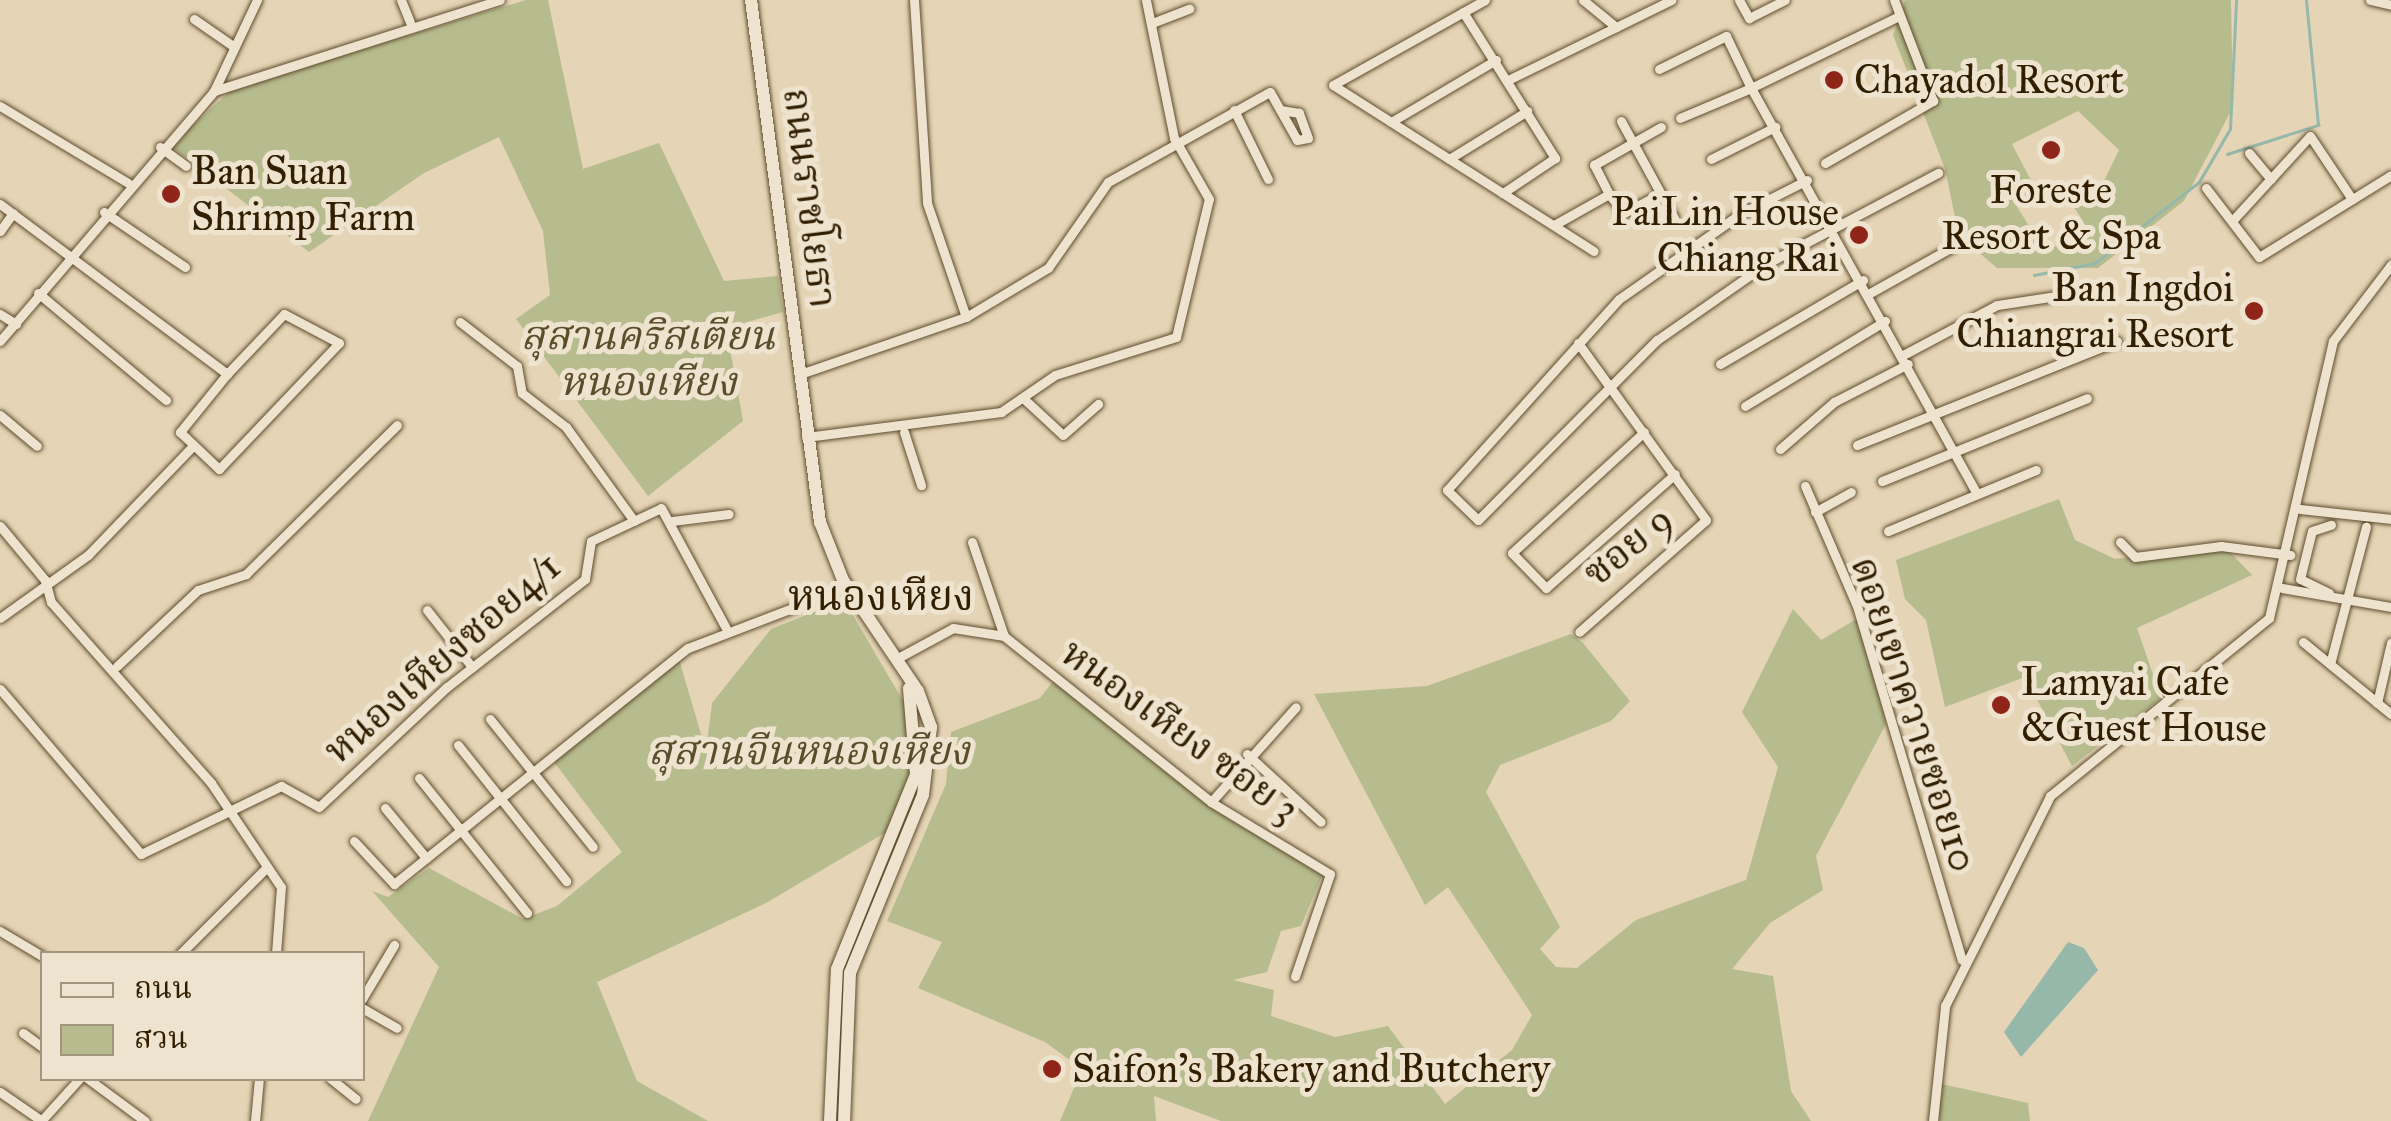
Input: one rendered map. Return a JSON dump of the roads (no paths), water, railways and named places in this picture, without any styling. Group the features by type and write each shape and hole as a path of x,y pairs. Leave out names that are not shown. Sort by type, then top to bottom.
{"main road":[{"name":"ถนนราชโยธา","path":"751,0 820,522 847,587 900,665 931,727 917,793"},
{"path":"830,1121 837,969 917,793"},
{"path":"844,1121 850,972 917,793"}],"street":[{"path":"0,342 104,212 214,91 257,0"},
{"path":"402,0 410,22"},
{"path":"214,91 410,22 500,0"},
{"path":"914,0 927,203 966,318"},
{"path":"806,437 904,432 1001,412 1055,375 1176,337 1208,198 1174,138 1146,0"},
{"path":"1485,0 1333,85 1594,251"},
{"path":"1584,0 1616,27"},
{"path":"1508,80 1671,0"},
{"path":"1739,0 1749,18 1785,0"},
{"path":"1825,163 1933,101 1897,17 1894,0"},
{"path":"2370,0 2391,5"},
{"path":"1152,23 1189,8"},
{"path":"1463,12 1555,158 1503,193"},
{"path":"1680,118 1897,17"},
{"path":"194,19 233,46"},
{"path":"1659,69 1726,36 1751,88 1835,227 1975,490"},
{"path":"1391,122 1496,60"},
{"path":"800,374 966,318 1048,268 1108,182 1174,138 1270,92 1280,110"},
{"path":"0,106 128,184"},
{"path":"1234,110 1268,179"},
{"path":"1450,159 1527,111"},
{"path":"1621,121 1674,218"},
{"path":"1659,194 1624,213 1594,166 1661,127"},
{"path":"1711,159 1774,127"},
{"path":"2232,222 2310,136 2352,200"},
{"path":"160,147 186,166"},
{"path":"2249,153 2271,179"},
{"path":"1807,180 1662,268 1578,343 1448,490 1478,520 1656,340 1835,227 1938,173"},
{"path":"2206,188 2260,257 2391,175"},
{"path":"1554,226 1609,194"},
{"path":"0,204 72,253 227,374"},
{"path":"104,212 185,267"},
{"path":"0,232 13,213"},
{"path":"1870,293 1956,245"},
{"path":"1934,1121 1934,1052 1962,960 2068,774 2257,632 2282,588 2332,342 2391,264"},
{"path":"1720,364 1863,280"},
{"path":"1780,449 1834,402 1997,305 2101,290"},
{"path":"38,293 166,400"},
{"path":"0,314 16,324"},
{"path":"284,314 339,342 219,469 180,432 227,374 284,314"},
{"path":"1745,406 1884,321"},
{"path":"460,322 516,366 522,393 566,426 634,521"},
{"path":"1857,445 1931,408 2117,342"},
{"path":"1578,343 1610,388 1644,432 1675,474 1546,588 1512,553 1644,432"},
{"path":"1023,398 1063,435 1098,404"},
{"path":"1882,480 1952,448 2087,398"},
{"path":"0,415 37,446"},
{"path":"116,666 198,590 246,574 397,425"},
{"path":"904,432 921,486"},
{"path":"0,618 44,589 193,446"},
{"path":"1888,531 1975,490 2036,470"},
{"name":"ซอย 9","path":"1579,632 1587,618 1706,520 1675,474"},
{"name":"ดอยเขาควายซอย10","path":"1804,486 1857,606 1962,960"},
{"path":"1814,512 1851,492"},
{"name":"หนองเหียงซอย4/1","path":"228,809 281,786 318,807 472,667 584,579 591,542 661,508 672,521"},
{"path":"2300,510 2391,519"},
{"path":"726,628 672,521 728,514"},
{"path":"2330,593 2300,579 2312,531 2331,525"},
{"path":"0,526 44,589 116,666 228,809 284,897 276,951"},
{"path":"2330,664 2366,527"},
{"path":"972,542 1004,636"},
{"path":"2120,542 2135,557 2224,546 2290,555"},
{"path":"354,840 394,884 688,648 726,628 784,617 847,587"},
{"path":"2282,588 2330,593 2391,607"},
{"path":"428,610 472,667"},
{"name":"หนองเหียง ซอย 3","path":"900,665 952,628 1004,636 1212,802 1332,878 1295,976"},
{"path":"2302,642 2391,714"},
{"path":"2377,703 2391,643"},
{"path":"0,689 141,854 228,809"},
{"path":"1212,802 1247,754 1296,707"},
{"path":"490,719 594,847"},
{"path":"458,745 566,881"},
{"path":"1247,754 1321,822"},
{"path":"419,778 527,912"},
{"path":"385,808 426,858"},
{"path":"183,951 266,868"},
{"path":"0,932 40,955"},
{"path":"365,993 394,945"},
{"path":"365,1010 398,1028"},
{"path":"24,1033 40,1045"},
{"path":"0,1092 41,1121 80,1081"},
{"path":"87,1081 145,1121"},
{"path":"334,1081 356,1099"},
{"path":"255,1121 259,1083"}],"waterway":[{"path":"2034,275 2095,263 2199,182 2230,129 2236,0"},
{"path":"2227,154 2318,125 2306,0"}],"place":[{"name":"Chayadol Resort","path":"1834,80"},
{"name":"Foreste Resort & Spa","path":"2051,150"},
{"name":"Ban Suan Shrimp Farm","path":"171,194"},
{"name":"PaiLin House Chiang Rai","path":"1859,235"},
{"name":"Ban Ingdoi Chiangrai Resort","path":"2254,311"},
{"name":"Lamyai Cafe &Guest House","path":"2001,705"},
{"name":"Saifon's Bakery and Butchery","path":"1052,1069"}],"district":[{"name":"หนองเหียง","path":"881,596"}],"park label":[{"name":"สุสานคริสเตียน หนองเหียง","path":"648,359"},
{"name":"สุสานจีนหนองเหียง","path":"809,751"}]}
